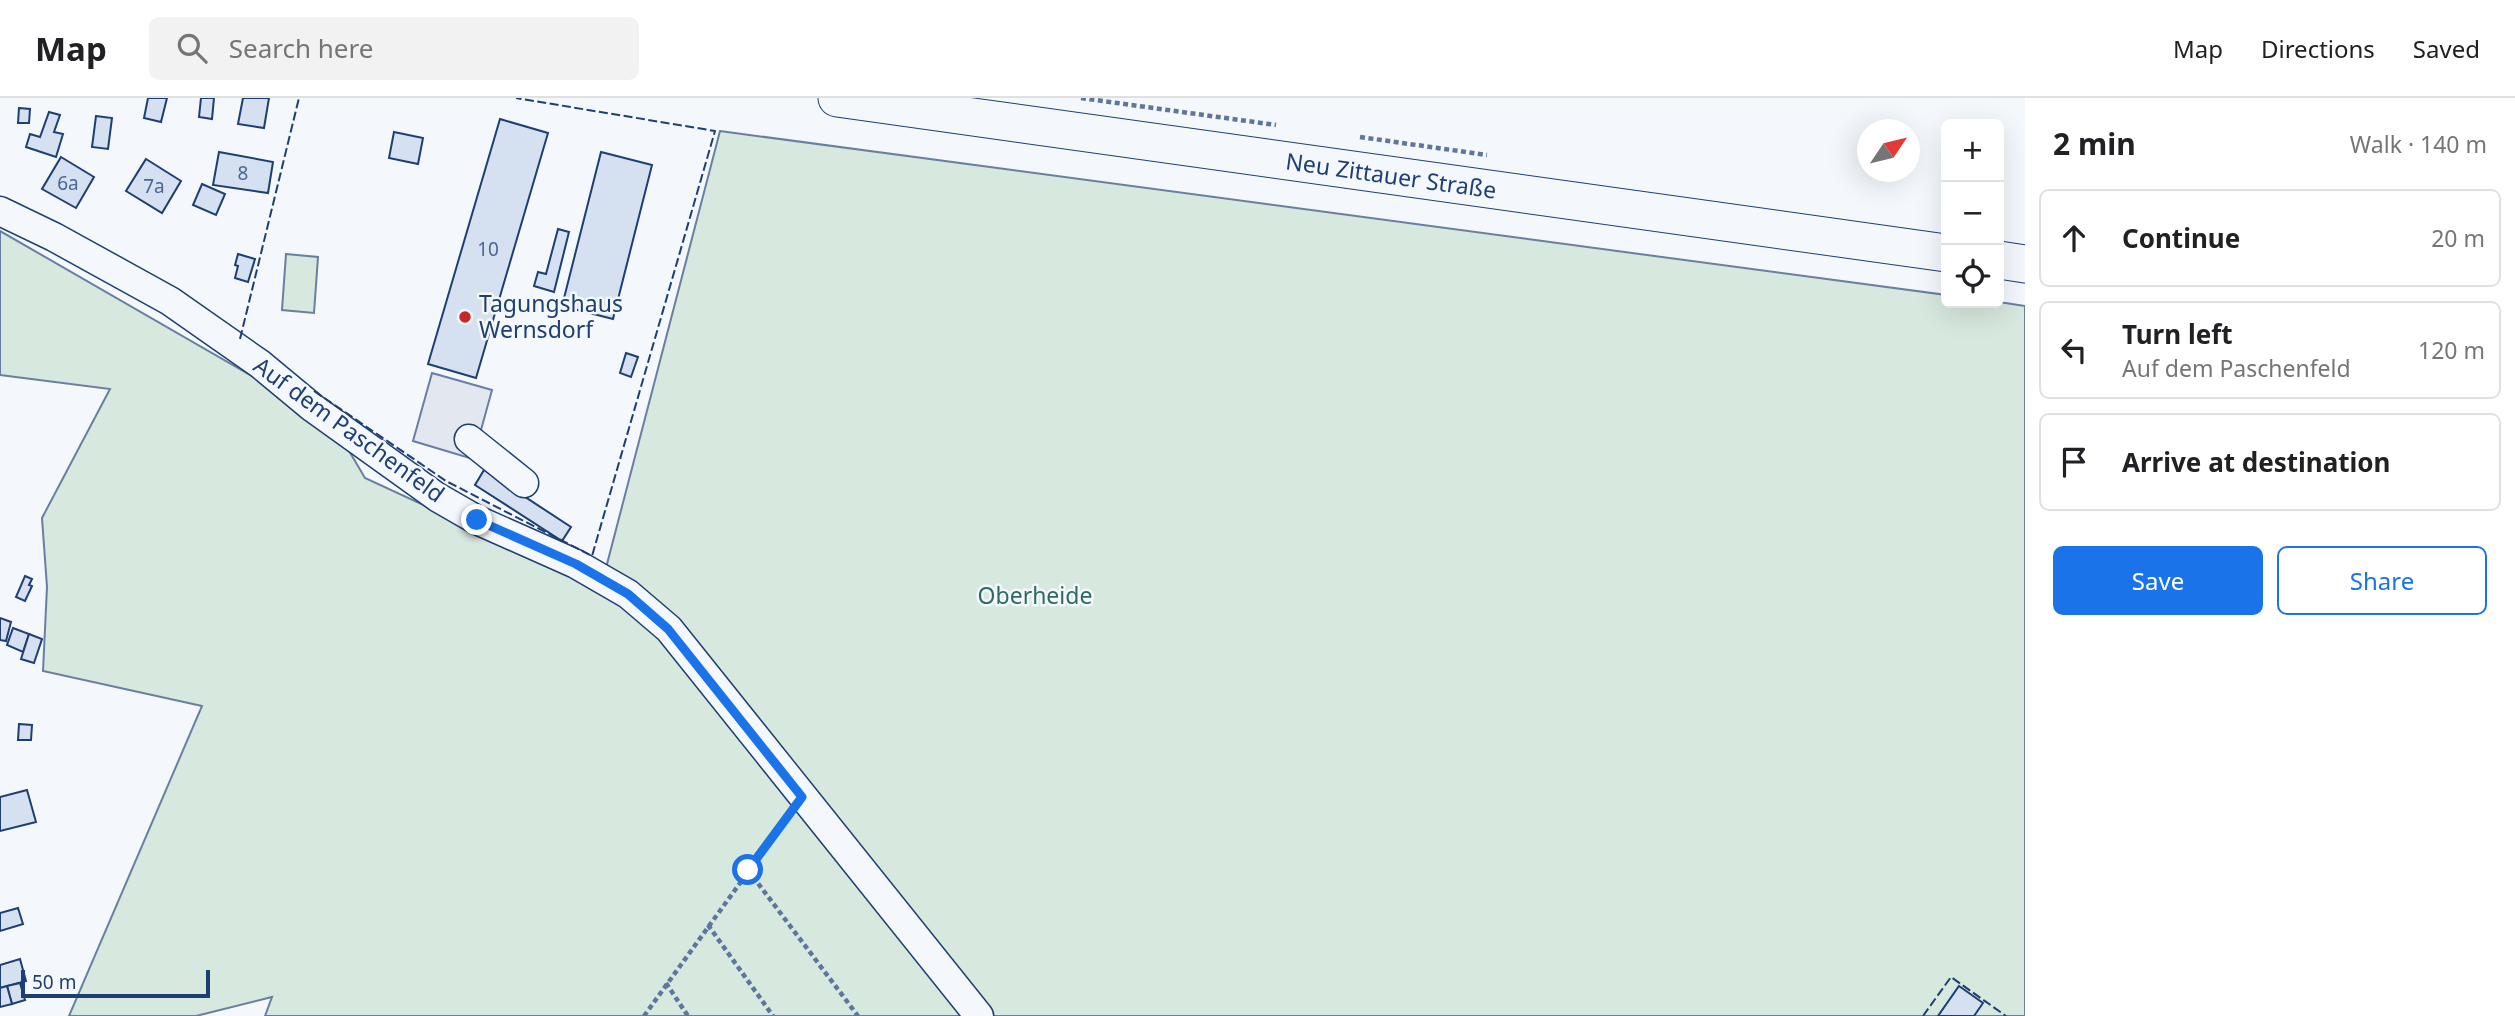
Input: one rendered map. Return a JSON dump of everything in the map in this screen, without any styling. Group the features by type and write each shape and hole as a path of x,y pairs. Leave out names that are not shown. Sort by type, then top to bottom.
{"main road":[{"name":"Neu Zittauer Straße","path":"837,98 1941,252"},
{"path":"2004,261 2025,264"}],"lane":[{"name":"Auf dem Paschenfeld","path":"0,211 54,237 170,301 260,364 313,408 437,497 477,520 576,564 628,594 668,629 979,1016"},
{"path":"469,439 524,483"}],"path":[{"path":"644,1016 802,797"},
{"path":"748,870 858,1016"},
{"path":"708,925 773,1016"},
{"path":"666,983 688,1016"}],"green space":[{"name":"Oberheide","path":"720,131 1941,294 1941,308 2004,308 2004,303 2025,306 2025,1016 265,1016 272,997 196,1016 69,1016 202,706 43,671 47,587 42,518 110,389 0,375 0,231 285,395 342,439 365,478 601,587"},
{"path":"286,254 318,257 314,313 282,310"}],"shaded area":[{"path":"432,373 492,390 473,459 413,441"}],"building":[{"path":"148,98 167,98 161,122 144,118"},
{"path":"201,98 214,98 212,119 199,117"},
{"path":"243,98 269,98 264,128 238,124"},
{"path":"19,108 30,109 29,123 18,123"},
{"path":"49,112 60,115 54,132 63,134 56,157 26,147 30,134 40,137"},
{"path":"96,116 112,118 108,149 92,147"},
{"path":"500,119 548,133 476,378 428,364"},
{"path":"394,132 423,138 418,164 389,158"},
{"path":"219,152 273,162 268,193 213,185"},
{"path":"601,152 652,165 613,319 562,306"},
{"path":"61,157 94,177 76,208 42,189"},
{"path":"146,159 181,181 162,213 126,191"},
{"path":"202,184 225,194 216,215 193,205"},
{"path":"558,229 569,232 554,292 534,286 538,272 546,274"},
{"path":"238,254 255,259 248,282 235,278"},
{"path":"626,353 638,357 631,377 620,373"},
{"path":"484,470 571,527 562,541 475,485"},
{"path":"25,576 32,579 29,585 32,586 25,601 16,597"},
{"path":"0,618 11,622 6,641 0,640"},
{"path":"13,628 29,634 23,652 7,645"},
{"path":"29,634 42,639 34,663 21,659"},
{"path":"19,724 32,725 31,740 18,740"},
{"path":"27,790 36,822 0,831 0,797"},
{"path":"18,908 23,924 0,931 0,913"},
{"path":"20,959 26,981 0,988 0,965"},
{"path":"20,983 25,1000 12,1004 7,986"},
{"path":"7,986 12,1004 0,1007 0,988"},
{"path":"1959,986 1983,1003 1974,1016 1938,1016"}],"fence":[{"path":"240,339 299,98"},
{"path":"314,391 446,481 592,556 715,131 516,98"},
{"path":"1923,1016 1951,977 2006,1016"}],"place":[{"name":"Tagungshaus Wernsdorf","path":"465,317"}],"route":[{"path":"477,520 576,564 628,594 668,629 802,797 748,870"}]}
